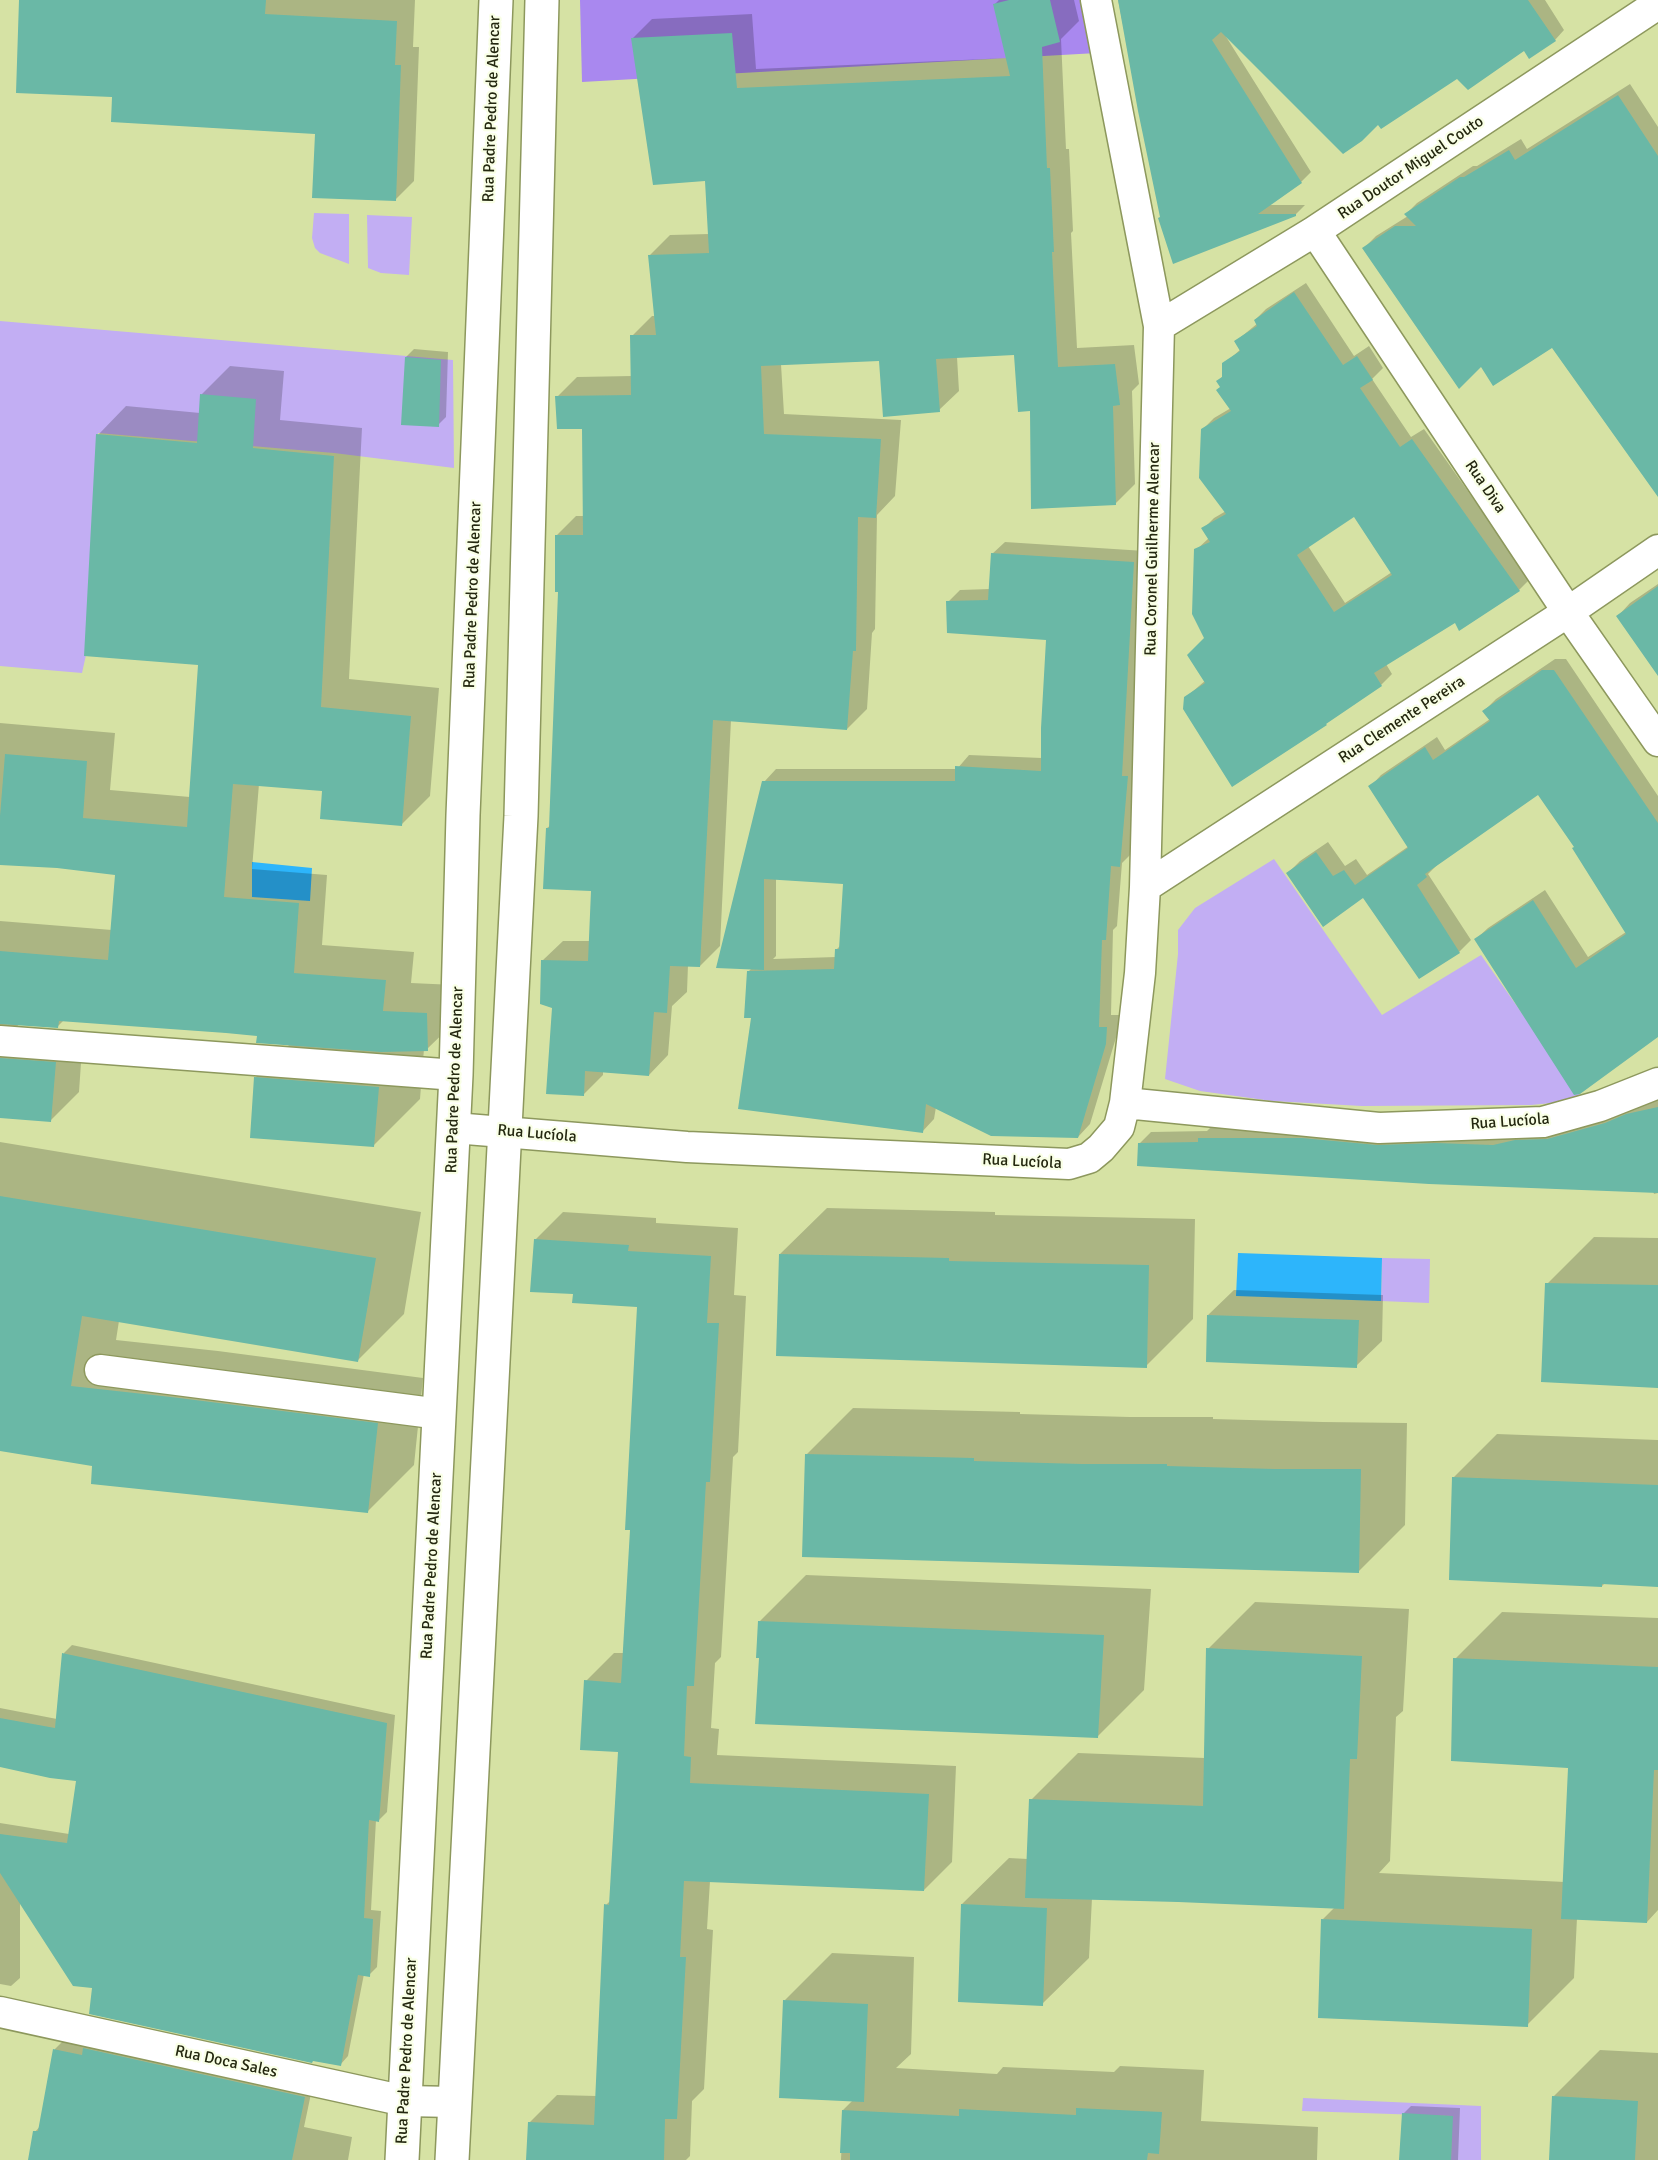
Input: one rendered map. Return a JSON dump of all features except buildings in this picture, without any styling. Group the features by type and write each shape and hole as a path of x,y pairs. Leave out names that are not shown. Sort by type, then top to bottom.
{"main road":[{"name":"Rua Padre Pedro de Alencar","path":"402,2160 454,1128 463,815 496,0"},
{"path":"452,2160 521,816 542,0"},
{"path":"485,275 534,277"},
{"path":"420,1794 471,1796"}],"street":[{"name":"Rua Coronel Guilherme Alencar","path":"1096,0 1159,326 1145,887 1140,973 1125,1103"},
{"name":"Rua Doutor Miguel Couto","path":"1159,326 1315,231 1658,4"},
{"name":"Rua Diva","path":"1315,231 1568,612 1658,741"},
{"name":"Rua Clemente Pereira","path":"1145,887 1568,612 1658,550"},
{"path":"0,1041 456,1075"},
{"name":"Rua Lucíola","path":"454,1128 687,1147 1069,1164 1089,1158 1101,1148 1119,1127 1125,1103 1379,1128 1543,1122 1600,1106 1658,1083"},
{"path":"100,1370 440,1414"},
{"name":"Rua Doca Sales","path":"0,2012 405,2101 454,2102"}],"shaded area":[{"path":"580,0 1086,0 1097,53 582,82"},
{"path":"314,213 349,214 349,264 320,253 315,248 312,238"},
{"path":"367,215 412,217 409,275 381,273 368,268"},
{"path":"0,321 453,360 454,468 334,453 98,433 86,655 82,673 0,666"},
{"path":"1274,859 1382,1015 1481,955 1583,1100 1531,1105 1362,1106 1272,1101 1200,1091 1165,1079 1178,954 1178,930 1195,908"},
{"path":"1382,1258 1430,1259 1429,1303 1381,1301"},
{"path":"1303,2098 1481,2106 1481,2160 1451,2160 1452,2116 1302,2111"}],"water":[{"path":"252,862 312,868 310,901 252,897"},
{"path":"1238,1253 1382,1258 1381,1301 1236,1296"}]}
